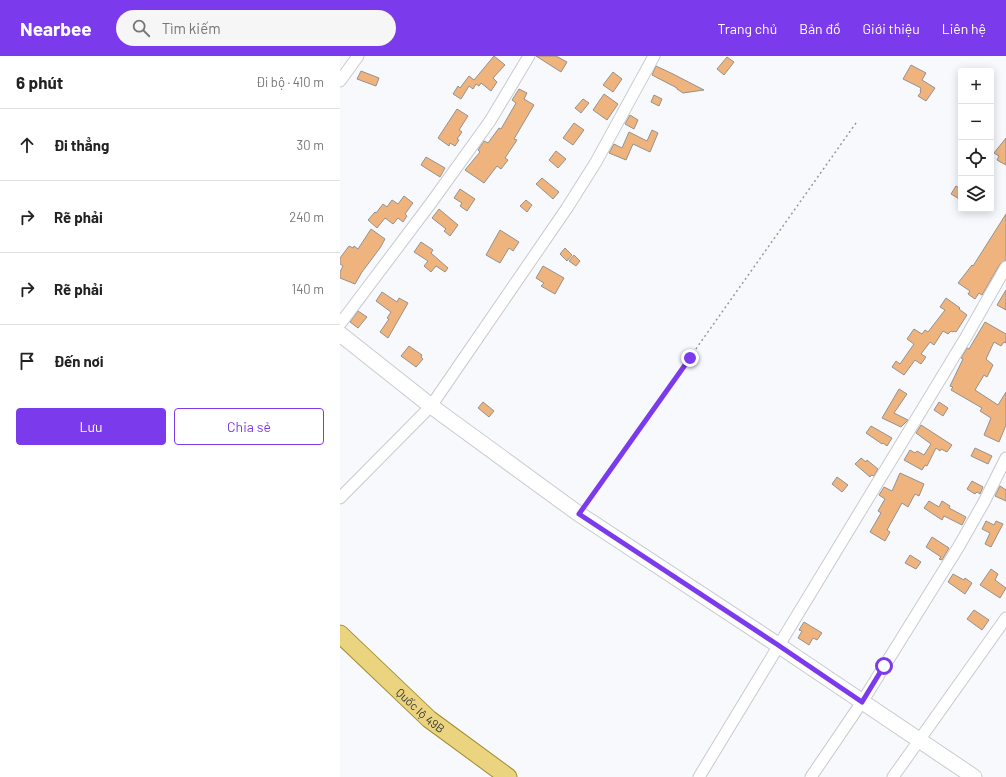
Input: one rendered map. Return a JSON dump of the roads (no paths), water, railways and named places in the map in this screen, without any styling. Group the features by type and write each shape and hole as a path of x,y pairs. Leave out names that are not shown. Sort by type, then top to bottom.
{"main road":[{"name":"Quốc lộ 49B","path":"340,634 428,719 508,777"}],"street":[{"path":"340,81 358,56"},
{"path":"340,324 490,121 528,56"},
{"path":"340,498 431,406 563,214 588,175 654,56"},
{"path":"699,777 966,337 1006,267"},
{"path":"340,334 431,406 579,514 778,645 974,777"},
{"path":"811,777 862,702 959,546 984,502 1006,458"},
{"path":"893,777 1006,618"}]}
